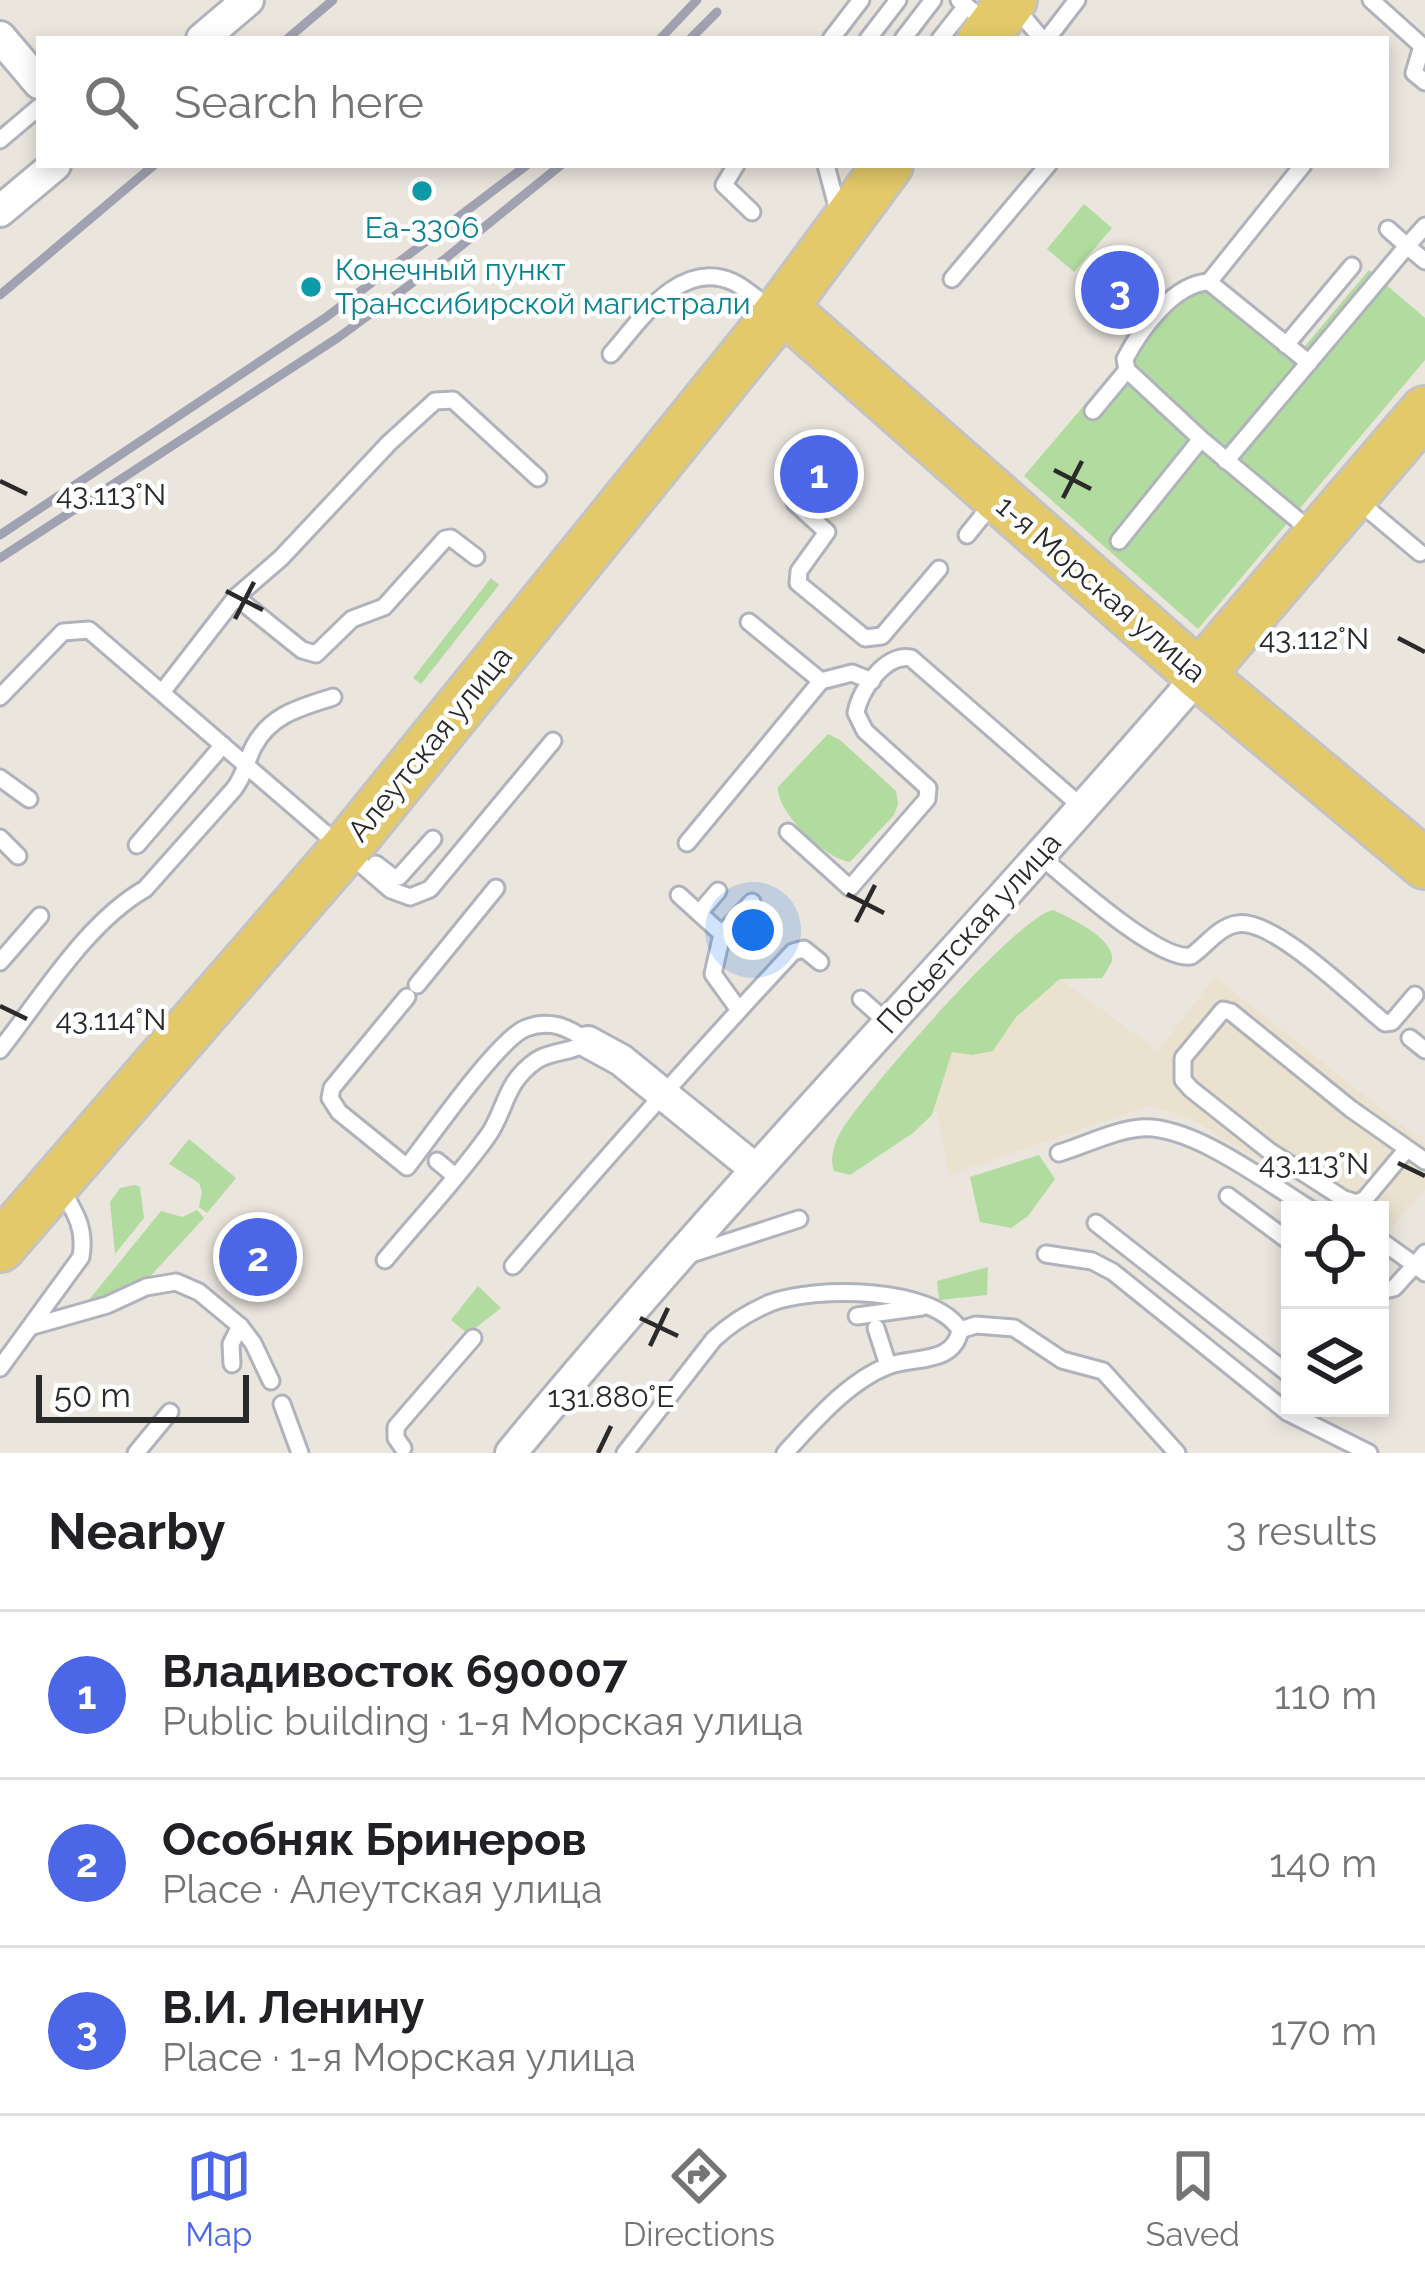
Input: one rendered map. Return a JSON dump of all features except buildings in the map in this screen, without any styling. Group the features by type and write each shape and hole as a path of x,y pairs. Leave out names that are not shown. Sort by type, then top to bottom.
{"main road":[{"name":"Алеутская улица","path":"0,1246 357,856 887,168"},
{"name":"1-я Морская улица","path":"780,311 1198,675 1425,864"},
{"name":"Посьетская улица","path":"1198,675 1425,411"}],"street":[{"path":"206,36 248,0"},
{"path":"0,37 36,79"},
{"path":"0,211 51,168"},
{"name":"Посьетская улица","path":"511,1453 676,1256 1198,675"},
{"path":"588,1042 621,1060 754,1168"}],"lane":[{"path":"834,36 861,0"},
{"path":"870,36 898,0"},
{"path":"905,36 933,0"},
{"path":"1047,36 1077,0"},
{"path":"1371,0 1422,46 1414,73 1425,82"},
{"path":"945,36 991,11 1039,36"},
{"path":"0,140 36,110"},
{"path":"734,168 724,185 752,212"},
{"path":"952,279 1045,168"},
{"path":"1208,281 1301,168"},
{"path":"829,169 842,226"},
{"path":"1226,461 1425,226"},
{"path":"1388,229 1425,260"},
{"path":"1286,345 1352,266"},
{"path":"611,354 660,298 687,281 734,282 780,311"},
{"path":"1309,363 1208,281 1192,282 1175,295 1125,359 1127,370 1201,439 1318,537"},
{"path":"1093,411 1127,370"},
{"path":"163,691 236,597 281,558 435,401 453,400 538,478"},
{"path":"1119,541 1201,439"},
{"path":"1352,496 1420,554"},
{"path":"967,535 997,497"},
{"path":"794,503 827,532 800,571 798,583 865,638 882,636 939,569"},
{"path":"236,597 302,650 316,654 352,619 384,607 445,539 451,538 476,557"},
{"path":"749,622 821,681"},
{"path":"0,697 63,632 88,630 357,856 391,890 410,897 430,889 553,741"},
{"path":"788,832 850,888 927,799 928,788 857,720 856,705 893,658 911,658 1083,808"},
{"path":"687,843 821,681 851,673 872,681"},
{"path":"0,1050 103,920 126,898 145,890 234,789 254,745 276,721 288,711 333,697"},
{"path":"136,845 223,745"},
{"path":"0,778 29,799"},
{"path":"0,838 18,856"},
{"path":"357,856 397,878 433,839"},
{"path":"1040,856 1172,956 1191,956 1222,928 1251,923 1281,939 1385,1023 1392,1022 1415,995"},
{"path":"385,1260 492,1130 512,1085 535,1061 588,1042 570,1028 553,1024 519,1031 406,1167 339,1112 330,1098 332,1088 496,888"},
{"path":"699,913 718,891"},
{"path":"679,895 722,934"},
{"path":"739,1010 713,974 722,934 752,902"},
{"path":"0,962 40,916"},
{"path":"513,1266 793,952 804,950 820,962"},
{"path":"860,999 886,1022"},
{"path":"1406,1150 1365,1199 1357,1203 1344,1198 1268,1150 1191,1090 1183,1080 1183,1058 1223,1010 1231,1012 1425,1161"},
{"path":"1410,1038 1425,1050"},
{"path":"1059,1153 1129,1130 1161,1129 1205,1147 1297,1201"},
{"path":"436,1161 455,1176"},
{"path":"0,1368 81,1257 80,1220 56,1180"},
{"path":"1228,1196 1281,1235"},
{"path":"676,1256 688,1257 799,1219"},
{"path":"1096,1223 1281,1368"},
{"path":"1389,1245 1422,1264 1389,1289"},
{"path":"1046,1254 1092,1261 1112,1272 1287,1412 1369,1453"},
{"path":"33,1326 63,1320 146,1287 176,1282 194,1288 240,1327 271,1382"},
{"path":"625,1453 714,1339 729,1325 772,1302 803,1295 902,1298 955,1322 960,1330 958,1341 939,1355 888,1366 833,1406 784,1453"},
{"path":"857,1316 925,1306"},
{"path":"960,1330 976,1324 1014,1328 1062,1360 1103,1371 1177,1453"},
{"path":"232,1364 231,1344 240,1327"},
{"path":"876,1328 888,1366"},
{"path":"403,1448 396,1427 473,1338"},
{"path":"282,1404 301,1453"},
{"path":"136,1453 170,1412"},
{"path":"1314,1417 1316,1429"}],"shaded area":[{"path":"1215,977 1425,1144 1425,1190 1389,1230 1389,1201 1332,1201 1193,1120 1150,1105 949,1175 928,1064 1061,980 1158,1051"}],"green space":[{"path":"1084,204 1112,228 1074,272 1047,249"},
{"path":"1369,270 1425,318 1425,360 1198,629 1024,476 1194,276 1294,359"},
{"path":"491,578 499,585 421,684 413,678"},
{"path":"828,734 896,791 894,815 850,862 828,853 804,833 779,797 778,787"},
{"path":"1053,910 1107,945 1112,961 1102,978 1060,979 1016,1017 993,1051 952,1052 932,1115 850,1175 834,1171 840,1133 881,1079 977,972 1008,942"},
{"path":"189,1139 236,1178 207,1213 199,1207 199,1183 169,1164"},
{"path":"1039,1155 1055,1179 1028,1216 1011,1228 980,1222 970,1177"},
{"path":"140,1187 144,1218 115,1254 110,1202 120,1188"},
{"path":"197,1210 204,1218 145,1282 84,1306 161,1211 182,1217"},
{"path":"988,1267 987,1295 939,1300 937,1281"},
{"path":"478,1286 501,1308 468,1334 451,1320"}],"railway":[{"path":"291,36 333,0"},
{"path":"663,36 697,0"},
{"path":"693,36 717,12"},
{"path":"0,295 150,168"},
{"path":"0,535 325,318 523,168"},
{"path":"0,558 339,337 557,168"}],"place":[{"name":"Еа-3306","path":"422,191"},
{"name":"Конечный пункт Транссибирской магистрали","path":"311,287"},
{"name":"В.И. Ленину","path":"1120,290"},
{"name":"Владивосток 690007","path":"819,474"},
{"name":"Особняк Бринеров","path":"258,1257"}]}
